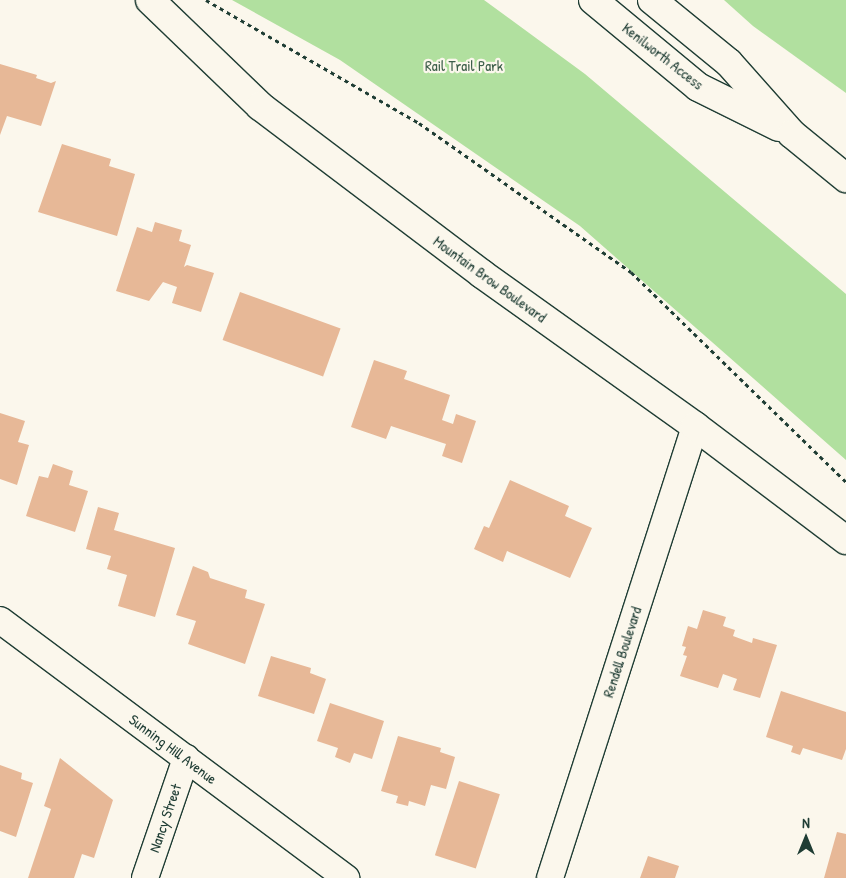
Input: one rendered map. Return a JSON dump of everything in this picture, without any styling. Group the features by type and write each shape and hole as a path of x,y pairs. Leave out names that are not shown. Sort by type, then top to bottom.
{"main road":[{"name":"Mountain Brow Boulevard","path":"150,0 260,106 482,274 695,426 846,540"},
{"name":"Kenilworth Access","path":"592,0 698,87 792,134"},
{"name":"Kenilworth Access","path":"652,0 729,63 792,134 846,178"}],"street":[{"name":"Rendell Boulevard","path":"550,878 695,426"},
{"name":"Sunning Hill Avenue","path":"0,620 346,878"},
{"name":"Nancy Street","path":"145,878 186,758"}],"path":[{"path":"206,0 419,123 631,272 846,482"}],"green space":[{"name":"Rail Trail Park","path":"232,0 484,0 585,74 846,294 846,460 580,226 340,60"},
{"path":"724,0 846,0 846,93 753,26"}],"building":[{"path":"0,64 37,75 36,78 51,83 56,81 41,126 7,116 0,135"},
{"path":"62,144 111,159 109,166 135,174 117,236 38,212"},
{"path":"155,222 182,230 179,241 191,245 184,267 187,265 214,273 201,312 172,303 177,287 163,282 149,301 116,291 137,227 152,232"},
{"path":"240,292 341,329 323,377 223,340"},
{"path":"374,360 407,371 404,379 450,395 442,420 453,424 456,414 476,421 462,463 442,456 446,444 391,426 386,439 351,427"},
{"path":"0,413 25,421 18,442 29,445 17,485 0,479"},
{"path":"53,464 73,471 69,485 88,491 75,532 26,516 39,476 48,478"},
{"path":"510,480 569,506 565,516 592,528 570,578 507,551 503,562 474,549 484,526 489,528"},
{"path":"98,507 119,513 114,530 175,548 155,617 118,606 127,575 107,569 111,556 86,549"},
{"path":"193,566 208,572 210,578 247,590 245,598 265,604 245,664 188,644 196,621 176,615"},
{"path":"703,610 726,617 723,626 735,630 733,636 752,643 753,638 777,645 760,698 733,690 737,679 723,674 718,688 680,676 687,656 683,655 686,647 682,646 688,626 697,629"},
{"path":"271,656 311,668 310,673 326,679 314,714 258,696"},
{"path":"781,691 846,712 846,749 842,760 803,748 800,755 791,752 793,746 766,737"},
{"path":"330,703 384,721 372,759 354,753 350,763 335,757 338,748 317,741"},
{"path":"398,736 441,748 440,752 455,757 446,789 431,785 425,806 409,801 408,806 396,803 398,796 381,791"},
{"path":"60,758 113,800 94,858 82,854 74,878 28,878 51,809 44,806"},
{"path":"0,765 22,773 21,779 33,783 16,837 0,831"},
{"path":"459,781 500,794 476,868 435,855"},
{"path":"837,832 846,834 846,878 824,878"},
{"path":"648,856 679,866 675,878 640,878"}]}
